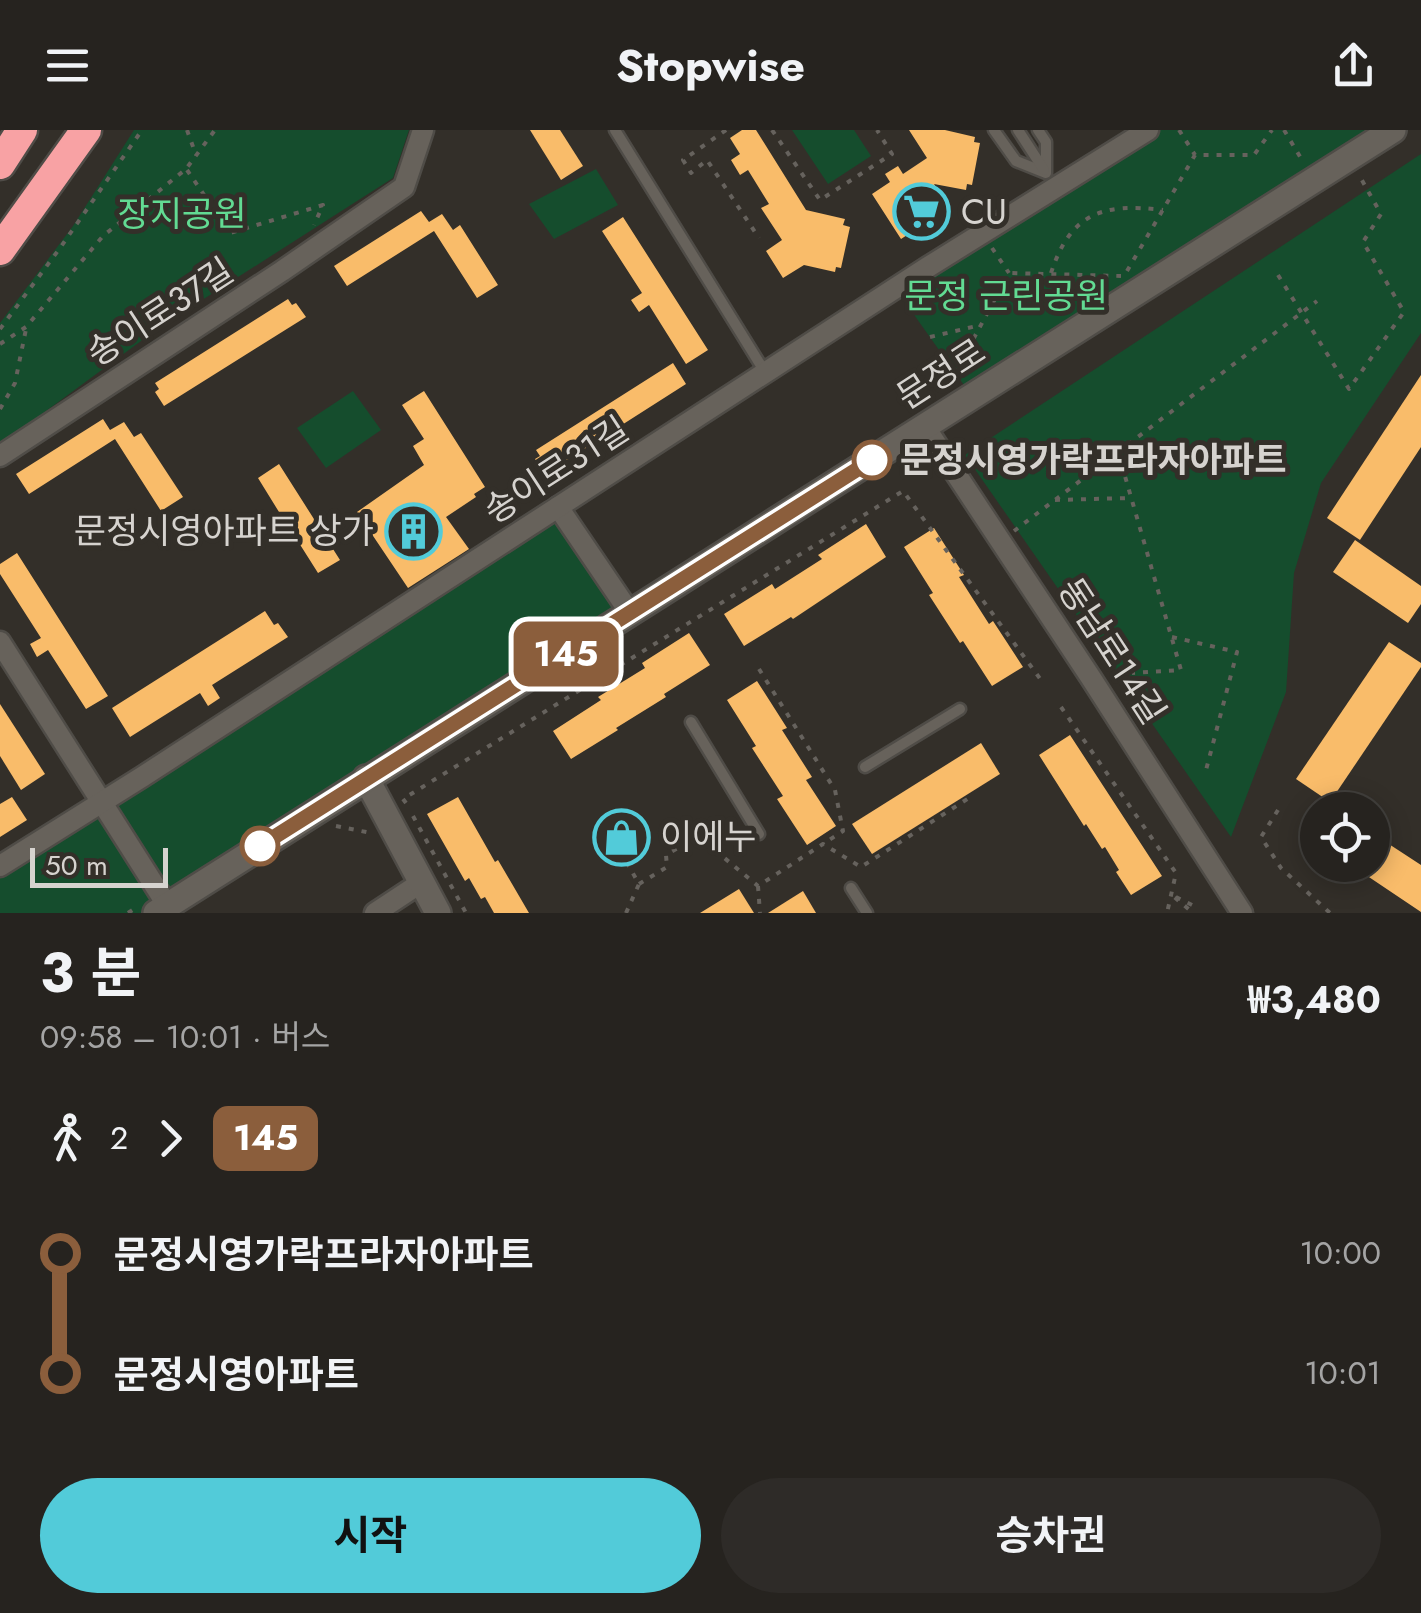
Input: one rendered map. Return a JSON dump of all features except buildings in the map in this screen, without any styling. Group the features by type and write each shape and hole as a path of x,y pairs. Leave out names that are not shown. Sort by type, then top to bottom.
{"highway":[{"path":"0,164 22,130"},
{"path":"0,250 86,130"}],"street":[{"name":"송이로37길","path":"0,456 404,187 422,130"},
{"name":"송이로31길","path":"0,866 982,233 1051,180 1148,130"},
{"name":"문정로","path":"102,800 161,909 1392,130"},
{"name":"동남로14길","path":"925,427 1242,913"},
{"path":"558,508 630,614"},
{"path":"0,642 102,800"},
{"path":"366,778 438,913"},
{"path":"375,913 422,882"}],"lane":[{"path":"615,130 765,372"},
{"path":"994,130 1016,161 1051,180"},
{"path":"1018,130 1051,180"},
{"path":"1038,130 1046,142 1051,180"},
{"path":"864,766 960,709"},
{"path":"691,722 759,834"},
{"path":"851,888 867,913"}],"path":[{"path":"0,328 142,130"},
{"path":"187,130 196,155"},
{"path":"0,344 26,327 104,236 186,168 216,130"},
{"path":"726,130 683,160 691,173 707,160 758,238"},
{"path":"772,130 820,200 892,154 876,130"},
{"path":"1180,130 1196,154"},
{"path":"1196,154 1254,156 1272,130"},
{"path":"1284,130 1314,180"},
{"path":"1009,273 1124,276 1196,154"},
{"path":"1278,275 1349,389 1404,312 1363,242 1381,214 1350,157"},
{"path":"186,168 230,233 323,205 314,224 325,241"},
{"path":"1051,274 1060,247 1075,227 1096,214 1116,208 1163,210"},
{"path":"982,233 1009,273"},
{"path":"955,373 1009,273"},
{"path":"1000,541 1317,301"},
{"path":"930,337 981,326"},
{"path":"0,409 15,383 26,327"},
{"path":"0,336 8,338"},
{"path":"1118,452 1181,670 1132,673"},
{"path":"466,913 404,799 904,491 1041,680"},
{"path":"1055,500 1132,498"},
{"path":"1172,638 1237,652 1205,774"},
{"path":"758,886 843,830 835,790 759,669"},
{"path":"1061,707 1176,873 1167,913"},
{"path":"823,844 861,867 972,796"},
{"path":"1278,810 1261,837 1282,868 1330,913"},
{"path":"626,913 638,884 667,867 666,855 698,836 758,886 760,913"},
{"path":"626,860 638,884"},
{"path":"1172,895 1192,905"},
{"path":"1172,895 1192,913"}],"green space":[{"name":"장지공원","path":"134,130 409,130 393,178 160,327 0,445 0,323 73,226"},
{"path":"792,130 854,130 871,156 828,184"},
{"name":"문정 근린공원","path":"1148,130 1393,130 971,395 895,288"},
{"path":"1421,154 1421,333 1321,483 1294,573 1286,692 1231,837 965,455"},
{"path":"596,169 618,205 554,239 529,204"},
{"path":"353,391 381,430 326,468 297,428"},
{"path":"555,515 621,609 143,913 0,913 0,873"}],"bus line":[{"name":"145","path":"260,846 872,460"}],"place":[{"name":"CU","path":"922,212"},
{"name":"문정시영가락프라자아파트","path":"872,460"},
{"name":"문정시영아파트 상가","path":"413,531"},
{"name":"이에누","path":"621,837"}]}
